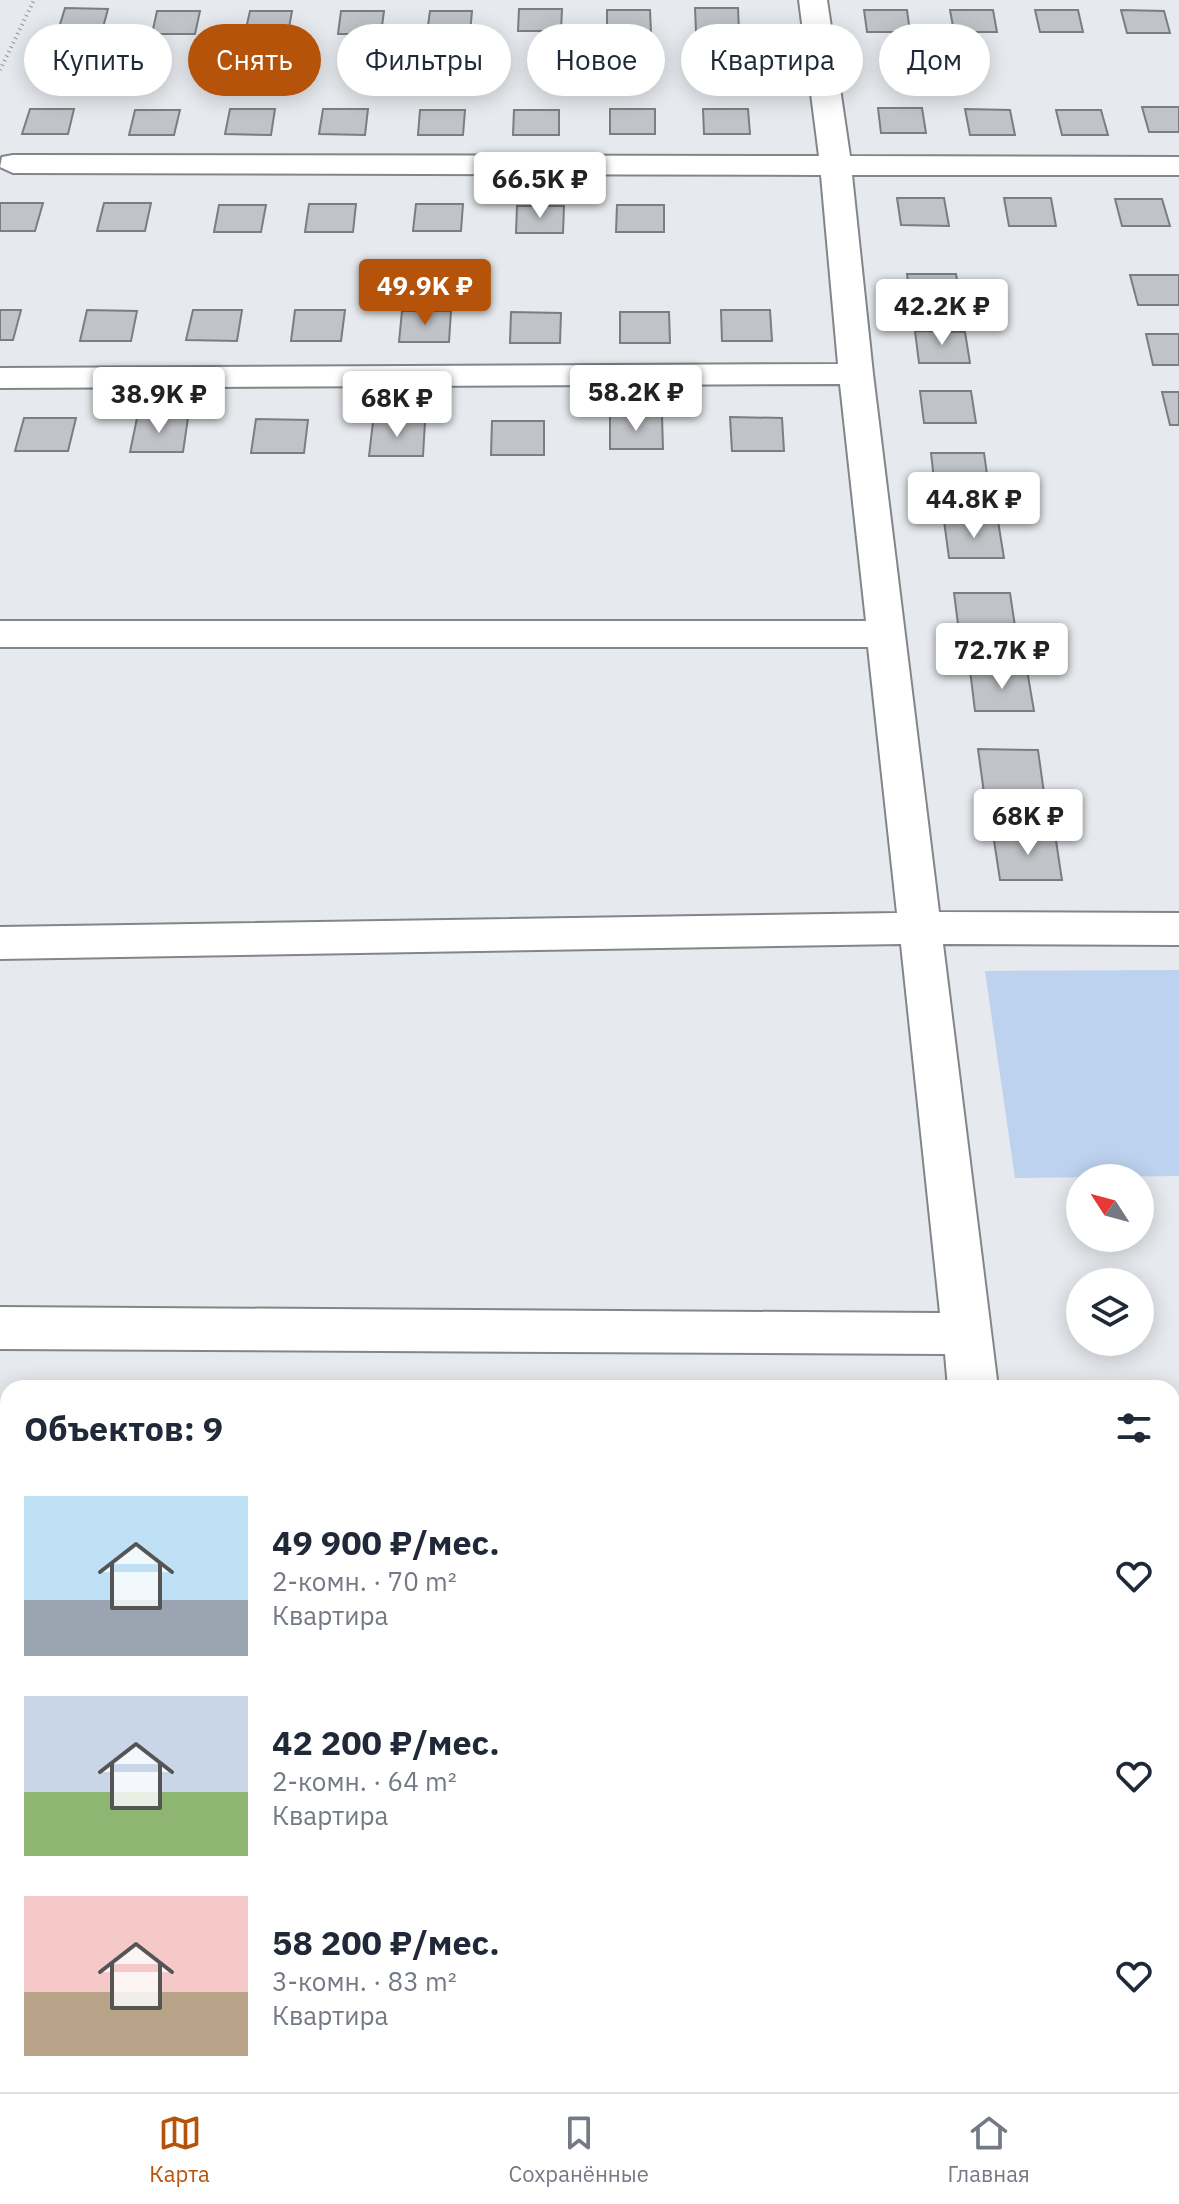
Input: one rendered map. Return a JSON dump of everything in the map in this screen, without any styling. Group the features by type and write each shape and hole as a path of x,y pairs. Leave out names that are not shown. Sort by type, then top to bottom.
{"street":[{"path":"813,0 836,167 856,374 972,1380"},
{"path":"13,164 1179,166"},
{"path":"0,378 856,374"},
{"path":"0,634 886,634"},
{"path":"0,943 920,928 1179,929"},
{"path":"0,1328 967,1334"}],"path":[{"path":"0,70 34,0"}],"shaded area":[{"path":"1179,970 1179,1176 1154,1176 1154,1164 1066,1164 1066,1177 1015,1178 985,971"}],"building":[{"path":"65,8 108,9 104,24 60,24"},
{"path":"695,8 738,8 739,24 696,24"},
{"path":"519,9 562,9 561,24 527,24 527,31 518,31"},
{"path":"607,10 650,10 651,24 607,24"},
{"path":"864,10 907,10 909,24 879,24 879,32 867,32"},
{"path":"950,10 993,10 997,32 990,32 990,24 953,24"},
{"path":"1035,10 1078,10 1083,32 1040,32"},
{"path":"1121,10 1164,11 1170,33 1127,33"},
{"path":"157,11 200,11 197,24 188,24 188,34 172,34 172,24 154,24"},
{"path":"250,11 292,11 290,24 247,24"},
{"path":"341,11 384,11 382,24 339,24"},
{"path":"430,11 472,11 471,24 428,24"},
{"path":"1142,107 1179,107 1179,132 1149,132"},
{"path":"878,108 922,108 926,133 881,133"},
{"path":"30,109 74,109 68,134 22,134"},
{"path":"230,109 275,109 271,135 225,134"},
{"path":"323,109 368,109 365,135 319,134"},
{"path":"610,109 655,109 655,134 610,134"},
{"path":"703,109 748,109 750,134 704,134"},
{"path":"965,109 1010,110 1015,135 970,135"},
{"path":"135,110 180,110 174,135 129,135"},
{"path":"420,110 465,110 463,135 418,135"},
{"path":"514,110 559,110 559,135 513,135"},
{"path":"1056,110 1101,110 1108,135 1062,135"},
{"path":"897,198 944,198 949,226 901,225"},
{"path":"1004,198 1051,198 1056,226 1009,226"},
{"path":"1115,199 1162,199 1170,226 1122,226"},
{"path":"0,203 43,203 35,231 0,231"},
{"path":"104,203 151,203 145,231 97,231"},
{"path":"309,204 356,204 353,232 305,232"},
{"path":"416,204 463,204 461,231 413,231"},
{"path":"219,205 266,205 261,232 214,232"},
{"path":"617,205 664,205 664,232 616,232"},
{"path":"517,206 564,206 563,233 516,233"},
{"path":"907,274 956,274 961,303 911,303"},
{"path":"1130,275 1179,275 1179,305 1138,305"},
{"path":"0,310 21,310 13,340 0,340"},
{"path":"87,310 137,311 131,341 80,341"},
{"path":"193,310 242,310 237,341 186,340"},
{"path":"295,310 345,310 341,341 291,341"},
{"path":"721,310 770,310 772,341 722,341"},
{"path":"402,311 451,311 449,342 399,342"},
{"path":"511,312 561,313 560,343 510,343"},
{"path":"620,312 669,312 670,343 620,343"},
{"path":"915,331 965,332 970,363 919,363"},
{"path":"1146,334 1179,334 1179,365 1153,365"},
{"path":"920,391 971,391 976,423 924,423"},
{"path":"1162,392 1179,392 1179,425 1170,425"},
{"path":"610,416 662,416 663,449 610,449"},
{"path":"730,417 782,418 784,451 732,451"},
{"path":"24,418 76,418 68,451 15,451"},
{"path":"137,418 188,418 183,452 130,452"},
{"path":"256,419 308,420 304,453 251,453"},
{"path":"492,421 544,421 544,455 491,455"},
{"path":"373,422 425,422 423,456 369,456"},
{"path":"931,453 984,453 989,488 935,488"},
{"path":"944,521 998,521 1004,558 949,558"},
{"path":"954,593 1010,593 1016,633 959,632"},
{"path":"970,670 1027,670 1034,711 975,711"},
{"path":"978,749 1038,750 1044,793 984,793"},
{"path":"993,834 1055,834 1062,880 1000,880"}]}
